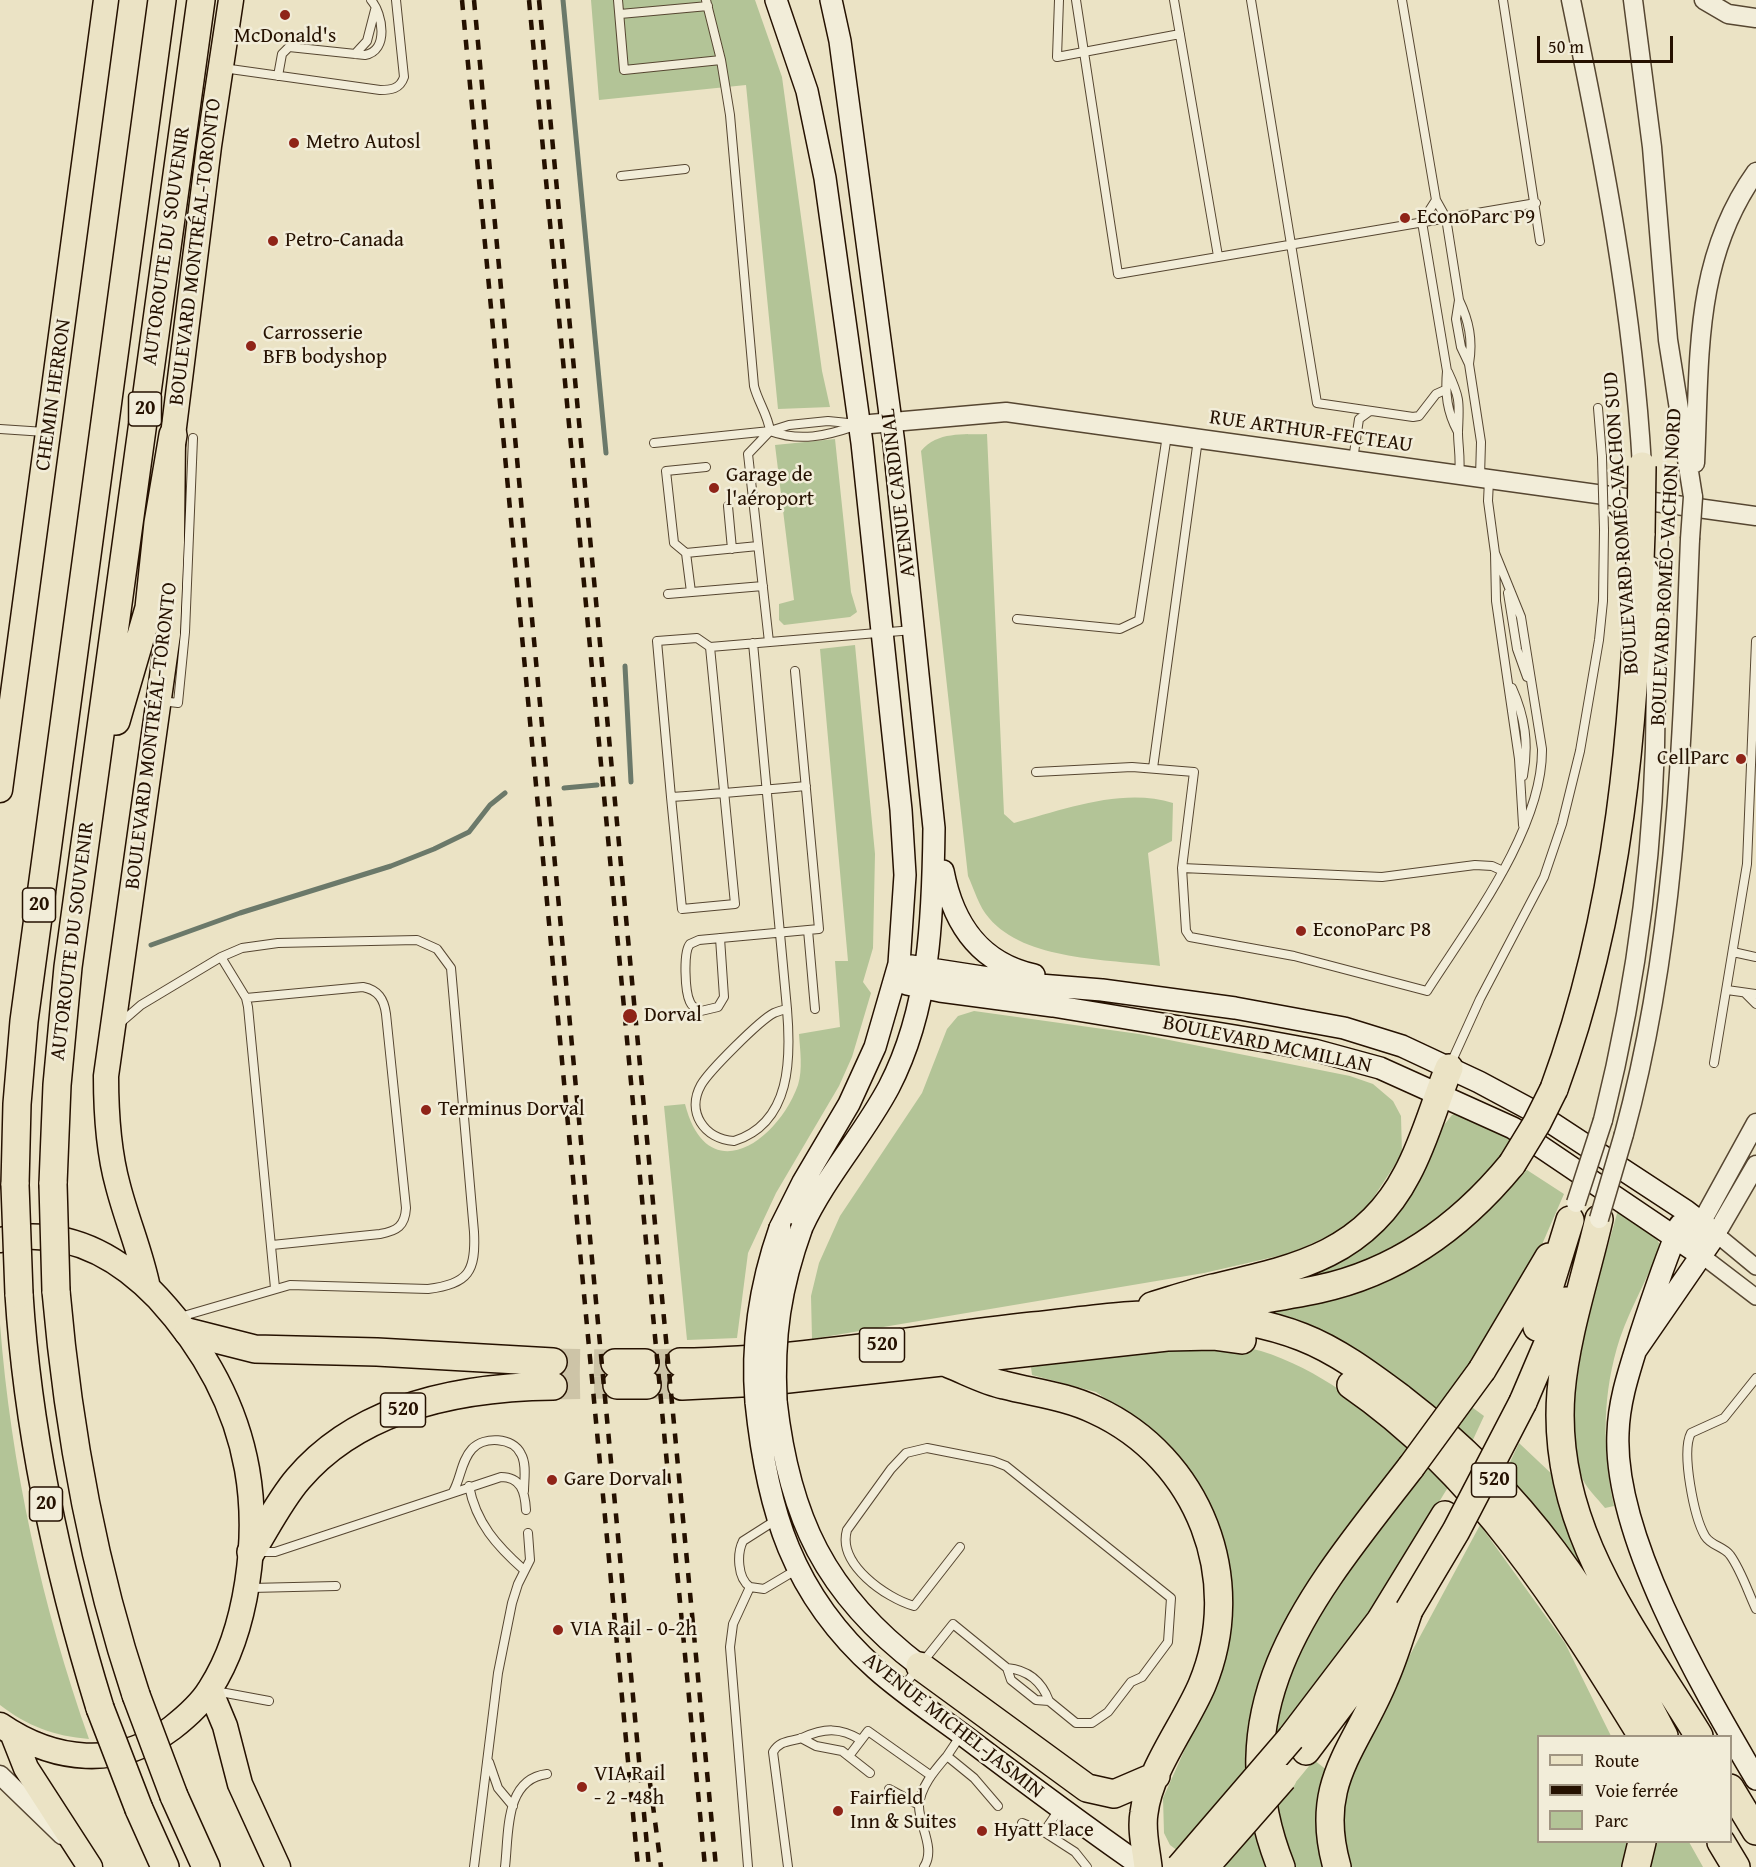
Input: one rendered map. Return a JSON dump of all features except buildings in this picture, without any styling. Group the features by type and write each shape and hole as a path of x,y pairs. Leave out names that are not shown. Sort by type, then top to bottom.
{"highway":[{"path":"146,0 147,108"},
{"name":"AUTOROUTE DU SOUVENIR","path":"162,0 24,1021 17,1104 15,1185 19,1294 27,1381 46,1507 69,1602 100,1708 139,1809 165,1867"},
{"name":"AUTOROUTE DU SOUVENIR","path":"201,0 88,817 60,1042 53,1184 56,1291 62,1366 81,1486 107,1597 136,1695 174,1796 206,1867"},
{"path":"88,817 149,608 158,524 183,436"},
{"path":"1180,1314 1320,1289 1381,1269 1418,1250 1450,1226 1512,1164 1537,1123 1554,1089 1590,975 1618,829 1636,663 1645,533 1642,466"},
{"path":"1118,1317 1211,1288 1296,1268 1316,1259 1353,1236 1382,1210 1402,1183 1417,1153 1449,1068"},
{"path":"1281,1867 1266,1824 1259,1781 1260,1737 1268,1697 1282,1658 1318,1592 1482,1370 1573,1211"},
{"path":"1205,1867 1299,1745 1380,1621 1516,1396 1573,1211"},
{"path":"1599,1219 1566,1358 1561,1395 1561,1445 1569,1494 1592,1554 1698,1735"},
{"path":"1180,1867 1299,1745 1370,1668 1409,1610 1469,1508 1516,1396 1599,1219"},
{"name":"520","path":"1641,1735 1583,1640 1536,1571 1450,1469 1416,1436 1376,1403 1309,1359 1278,1347 1249,1340 1183,1336 761,1382 681,1374 774,1359 1118,1317 1180,1314 1252,1323 1314,1342 1382,1384 1456,1444 1516,1504 1573,1576 1621,1653 1663,1735"},
{"name":"520","path":"182,1325 255,1348 377,1352 553,1374 452,1394 393,1413 356,1432 317,1459 298,1479 251,1552"},
{"path":"948,1363 1002,1385 1075,1402 1114,1420 1139,1436 1161,1456 1189,1492 1200,1515 1213,1550 1219,1579 1217,1632 1203,1683 1156,1776 1143,1814 1145,1867"},
{"path":"616,1374 646,1374"},
{"path":"1337,1867 1330,1826 1335,1780 1344,1755 1384,1681 1409,1610"},
{"path":"1583,1640 1619,1735"},
{"path":"920,1666 1087,1788 1114,1794 1156,1776"},
{"path":"1732,1790 1756,1831"},
{"path":"1636,1867 1642,1843"},
{"path":"1701,1843 1714,1867"},
{"path":"1721,1843 1736,1867"}],"main road":[{"name":"CHEMIN HERRON","path":"0,790 106,0"},
{"name":"BOULEVARD MONTRÉAL-TORONTO","path":"148,1288 141,1252 125,1212 111,1151 106,1076 160,701 219,67 231,0"},
{"name":"AVENUE CARDINAL","path":"776,0 803,79 818,139 860,425 905,862 897,972"},
{"name":"AVENUE CARDINAL","path":"831,0 840,40 891,422 915,630 934,828 932,911 923,978"},
{"path":"934,828 949,901 959,921 988,955 1015,970 1102,990"},
{"name":"BOULEVARD MCMILLAN","path":"897,972 1314,1050 1380,1068 1513,1128 1688,1245"},
{"name":"AVENUE MICHEL-JASMIN","path":"897,972 882,1027 859,1086 803,1182 780,1228 764,1278 754,1357 789,1482 813,1542 853,1603 890,1642 920,1666"},
{"name":"BOULEVARD MCMILLAN","path":"923,978 1102,990 1311,1021 1402,1046 1534,1112 1702,1223"},
{"name":"AVENUE MICHEL-JASMIN","path":"923,978 911,1031 889,1087 817,1196 802,1227 779,1307 775,1351 766,1401 766,1478 777,1519 797,1569 820,1607 840,1633 875,1668 902,1689 1060,1808 1145,1867"},
{"path":"1702,1223 1688,1245 1636,1350 1627,1375 1619,1417 1618,1463 1625,1501 1640,1545 1680,1638 1756,1779"},
{"path":"1636,1350 1688,1245 1702,1223"},
{"path":"0,1239 42,1236 81,1244 110,1258 148,1288 182,1325 223,1392 243,1450 251,1507 251,1552 245,1588 232,1638 210,1690 191,1712 153,1741 122,1753 93,1758 60,1754 7,1730"},
{"path":"210,1690 225,1726 240,1784 278,1867"},
{"path":"7,1730 26,1768 85,1860"}],"street":[{"name":"BOULEVARD ROMÉO-VACHON SUD","path":"1570,0 1607,176 1622,269 1633,354 1642,466"},
{"path":"1633,0 1651,136 1668,340 1691,472"},
{"path":"1704,0 1728,14 1756,18"},
{"name":"BOULEVARD ROMÉO-VACHON NORD","path":"1599,1219 1624,1134 1650,1027 1669,901 1681,752 1693,498 1691,472 1702,331 1710,268 1731,211 1756,172"},
{"name":"RUE ARTHUR-FECTEAU","path":"860,425 1006,412 1756,516"},
{"name":"BOULEVARD ROMÉO-VACHON SUD","path":"1573,1211 1603,1120 1635,967 1646,892 1652,826 1654,678 1645,533"},
{"path":"1702,1223 1756,1123"},
{"path":"1702,1223 1756,1165"},
{"name":"BOULEVARD MCMILLAN","path":"1702,1223 1756,1267"},
{"name":"BOULEVARD MCMILLAN","path":"1688,1245 1756,1297"},
{"path":"0,1775 85,1860"}],"lane":[{"path":"219,67 380,90 398,87 404,77 396,0"},
{"path":"618,0 624,70 721,60"},
{"path":"1059,0 1057,57 1180,34"},
{"path":"1076,0 1118,273 1536,203"},
{"path":"1174,0 1218,256"},
{"path":"1251,0 1317,403 1419,416 1436,394 1445,390"},
{"path":"1401,0 1436,200 1446,218 1459,300 1467,317 1472,347 1468,364 1496,553 1496,601 1509,681 1523,831"},
{"path":"1503,0 1536,203 1540,241"},
{"path":"278,76 282,54 289,47 368,55 378,48 381,27 373,3"},
{"path":"355,54 367,41 373,3"},
{"path":"620,14 707,3 721,60 730,115 754,386 757,400 769,419 770,431 748,454 769,642"},
{"path":"621,176 685,169"},
{"path":"1436,200 1422,222 1447,371 1458,398 1461,415 1458,432 1461,457 1459,475"},
{"path":"1447,371 1445,390 1449,417 1458,432"},
{"path":"1449,1068 1480,999 1544,877 1559,835 1580,751 1599,640 1603,601 1604,530 1598,408"},
{"path":"1353,461 1359,419 1370,411"},
{"path":"654,443 770,431 789,424 828,421 860,425"},
{"path":"770,431 791,439 829,435 860,425"},
{"path":"0,429 49,433"},
{"path":"1017,618 1120,629 1139,620 1167,435"},
{"path":"1153,768 1198,439"},
{"path":"691,592 686,553 674,543 666,471 706,467"},
{"path":"728,506 732,549"},
{"path":"686,553 758,546"},
{"path":"1036,772 1153,768 1194,772 1182,868 1186,931 1190,937 1336,965 1427,992 1503,871 1523,831 1542,758 1533,692 1517,649 1505,576 1496,553"},
{"path":"668,594 763,586"},
{"path":"710,647 735,904 682,909 657,641 697,638 710,647 915,630"},
{"path":"1714,1063 1748,846 1756,641"},
{"path":"753,643 788,1009 790,1068 780,1098 764,1121 749,1135 734,1141 712,1134 701,1124 696,1111 700,1086 766,1018 788,1009"},
{"path":"720,938 724,997 718,1007 701,1011 689,1001 686,948 694,941 720,938 819,929 795,670"},
{"path":"672,797 806,786"},
{"path":"1520,801 1531,803"},
{"path":"1182,868 1379,877 1475,865 1503,871"},
{"path":"808,930 815,1009"},
{"path":"112,1031 141,1005 221,957 242,948 278,942 417,940 437,949 445,957 453,980 474,1232 474,1258 469,1272 449,1286 428,1289 389,1290 305,1284 275,1288 182,1325"},
{"path":"1733,952 1756,957"},
{"path":"221,957 246,998 252,1037 275,1288"},
{"path":"246,998 363,987 381,996 386,1014 406,1208 402,1224 395,1231 380,1234 272,1245"},
{"path":"1727,990 1756,994"},
{"path":"1746,994 1756,1004"},
{"path":"1756,1378 1724,1418 1691,1433 1686,1448 1694,1498 1703,1533 1713,1544 1731,1556 1756,1609"},
{"path":"453,1492 466,1456 474,1447 484,1442 499,1440 510,1443 521,1453 524,1465 526,1510"},
{"path":"960,1547 914,1606 890,1597 870,1582 855,1563 845,1536 850,1524 900,1457 914,1450 927,1448 1006,1466 1171,1598 1168,1642 1142,1677 1131,1682 1103,1717 1092,1723 1077,1723 1048,1701 1036,1700 1011,1680 1007,1668"},
{"path":"251,1552 275,1552 489,1479 511,1477 518,1481 525,1496"},
{"path":"469,1486 478,1519 492,1539 524,1570"},
{"path":"777,1519 747,1536 740,1547 741,1571 746,1584 750,1587 764,1589 797,1569"},
{"path":"474,1867 507,1628 524,1570 530,1560 528,1533"},
{"path":"245,1588 336,1586"},
{"path":"748,1867 748,1836 730,1647 733,1624 750,1587"},
{"path":"902,1689 953,1624 1007,1668 1021,1670 1043,1686 1048,1701"},
{"path":"210,1690 269,1701"},
{"path":"788,1867 773,1752 785,1741 801,1738 810,1732 832,1729 845,1731 861,1740"},
{"path":"849,1756 868,1731 930,1775"},
{"path":"927,1866 928,1849 919,1805 930,1775 962,1734"},
{"path":"801,1738 816,1746 838,1749 870,1773"},
{"path":"947,1756 974,1778 998,1806"},
{"path":"488,1758 498,1788 513,1806"},
{"path":"505,1867 513,1806 518,1791 525,1782 536,1775 547,1774"},
{"path":"889,1789 919,1805"},
{"path":"1044,1832 1060,1808"},
{"path":"1022,1823 1044,1832 1075,1852 1087,1867"}],"green space":[{"path":"591,0 755,0 782,77 822,371 830,407 778,409 746,85 599,100"},
{"path":"987,434 1004,814 1014,823 1072,807 1113,799 1154,799 1173,803 1172,841 1148,853 1160,966 1068,956 1024,943 1005,932 985,914 968,876 921,451 943,437"},
{"path":"835,439 851,592 857,612 850,617 784,625 779,620 779,604 794,600 775,445"},
{"path":"855,645 875,854 873,948 863,982 871,993 852,1057 839,1086 776,1193 748,1253 737,1338 687,1340 664,1106 685,1104 695,1130 709,1145 725,1151 742,1148 759,1139 775,1125 788,1106 800,1079 799,1034 840,1027 835,961 848,961 820,649"},
{"path":"974,1011 1139,1034 1350,1076 1373,1084 1393,1101 1401,1116 1402,1154 1366,1209 1346,1228 1291,1253 1204,1273 812,1339 811,1296 819,1263 840,1216 922,1093 947,1029 958,1016"},
{"path":"1461,1111 1515,1138 1487,1173 1455,1205 1420,1233 1373,1260 1316,1280 1314,1271 1413,1185 1444,1125 1452,1115"},
{"path":"1527,1170 1564,1194 1530,1272 1439,1415 1267,1315 1267,1307 1435,1253 1464,1232"},
{"path":"1618,1210 1657,1239 1660,1245 1624,1326 1614,1359 1607,1401 1606,1443 1614,1506 1605,1508 1588,1488 1581,1475 1575,1444 1575,1411 1583,1342"},
{"path":"0,1324 12,1430 31,1535 57,1638 89,1739 42,1729 20,1719 0,1705"},
{"path":"1187,1343 1243,1347 1261,1351 1303,1368 1341,1391 1412,1446 1258,1699 1249,1729 1251,1760 1270,1867 1199,1867 1170,1845 1164,1833 1163,1798 1207,1700 1231,1613 1229,1562 1216,1517 1166,1441 1096,1392 1032,1375 1031,1367"},
{"path":"1469,1405 1484,1416 1471,1444 1452,1428"},
{"path":"1519,1443 1555,1477 1587,1571 1582,1574 1503,1477"},
{"path":"1428,1459 1450,1484 1365,1623 1267,1750 1268,1735 1306,1629"},
{"path":"1480,1525 1565,1643 1611,1735 1537,1735 1537,1843 1631,1843 1626,1867 1347,1867 1344,1858 1342,1795 1368,1733"},
{"path":"1314,1760 1328,1771 1326,1867 1290,1867 1272,1811"},
{"path":"1654,1843 1690,1843 1703,1867 1650,1867"}],"waterway":[{"path":"563,0 606,453"},
{"path":"625,666 631,782"},
{"path":"564,788 597,785"},
{"path":"151,945 240,913 391,866 434,849 469,832 490,805 505,793"}],"tunnel":[{"path":"553,1362 615,1363"},
{"path":"645,1363 680,1362"},
{"path":"553,1386 617,1385"},
{"path":"647,1385 682,1386"}],"railway":[{"path":"462,0 638,1867"},
{"path":"474,0 649,1867"},
{"path":"529,0 705,1867"},
{"path":"539,0 716,1867"},
{"path":"650,1783 661,1867"}],"place":[{"name":"McDonald's","path":"285,15"},
{"name":"Metro Autosl","path":"294,143"},
{"name":"EconoParc P9","path":"1405,218"},
{"name":"Petro-Canada","path":"273,241"},
{"name":"Carrosserie BFB bodyshop","path":"251,346"},
{"name":"Garage de l'aéroport","path":"714,488"},
{"name":"CellParc","path":"1741,759"},
{"name":"EconoParc P8","path":"1301,931"},
{"name":"Dorval","path":"630,1016"},
{"name":"Terminus Dorval","path":"426,1110"},
{"name":"Gare Dorval","path":"552,1480"},
{"name":"VIA Rail - 0-2h","path":"558,1630"},
{"name":"VIA Rail - 2 - 48h","path":"582,1787"},
{"name":"Fairfield Inn & Suites","path":"838,1811"},
{"name":"Hyatt Place","path":"982,1831"}]}
